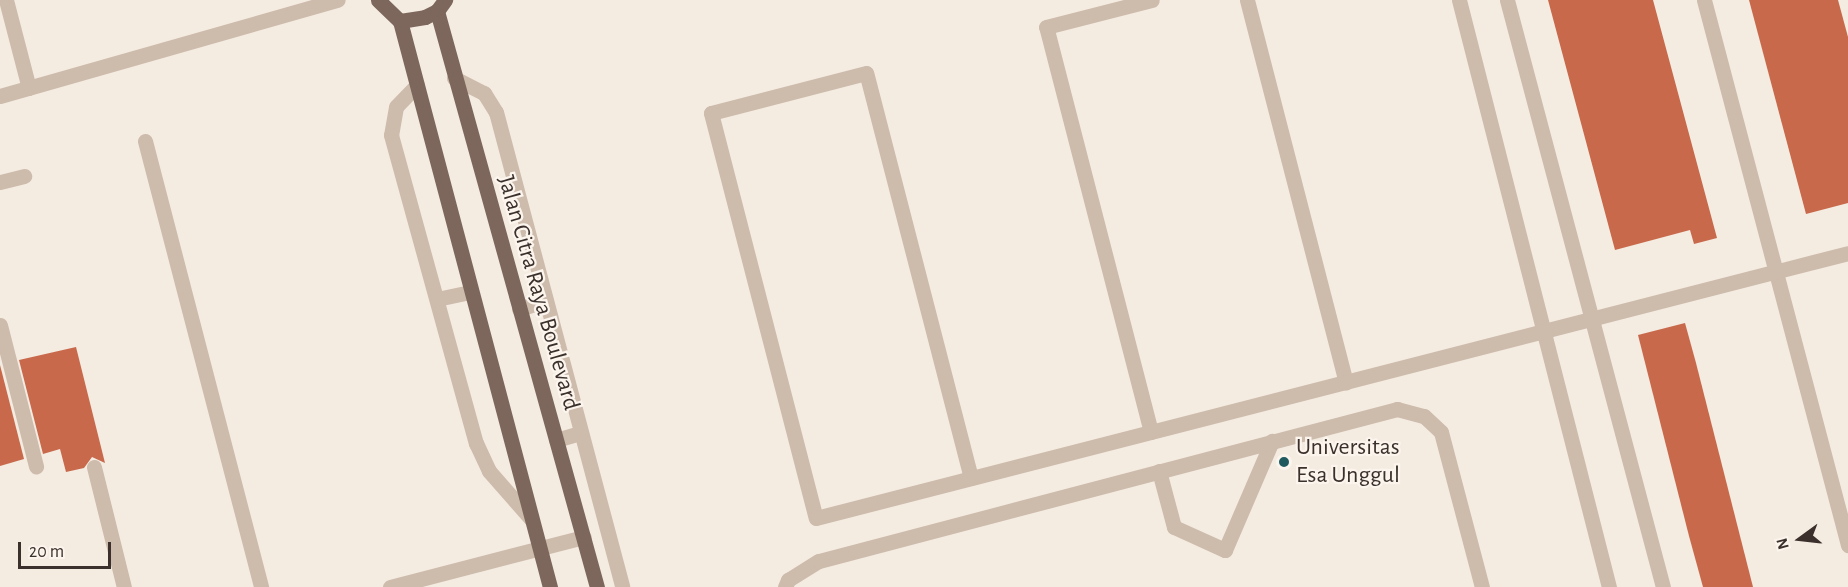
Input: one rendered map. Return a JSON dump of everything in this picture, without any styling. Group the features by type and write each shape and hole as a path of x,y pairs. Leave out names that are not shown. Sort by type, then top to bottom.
{"main road":[{"path":"378,0 400,21 550,587"},
{"path":"400,21 441,6"},
{"name":"Jalan Citra Raya Boulevard","path":"441,6 454,78 597,587"}],"street":[{"path":"6,0 28,88"},
{"path":"0,96 338,0"},
{"path":"1151,432 1046,27 1152,0"},
{"path":"1247,0 1346,382"},
{"path":"1459,0 1609,587"},
{"path":"1507,0 1663,587"},
{"path":"1704,0 1779,271 1848,545"},
{"path":"971,478 866,73 711,113 816,518 1346,382 1545,334 1593,319 1848,253"},
{"path":"454,78 484,93 496,112 622,587"},
{"path":"417,85 396,107 390,124 476,443 489,471 531,519"},
{"path":"145,141 261,587"},
{"path":"0,182 24,176"},
{"path":"437,299 471,292"},
{"path":"519,309 546,300"},
{"path":"0,326 36,466"},
{"path":"786,587 788,580 819,561 1397,409 1424,416 1441,432 1482,587"},
{"path":"556,440 581,433"},
{"path":"1159,471 1174,526 1225,550 1272,441"},
{"path":"94,467 124,587"},
{"path":"390,587 584,537"}],"building":[{"path":"1548,0 1653,0 1717,238 1694,244 1690,230 1615,250"},
{"path":"1749,0 1838,0 1848,37 1848,203 1806,214"},
{"path":"1685,323 1753,587 1703,587 1689,536 1638,335"},
{"path":"76,347 105,463 92,457 84,468 66,472 60,449 43,454 19,360"},
{"path":"0,365 24,459 0,466"}],"place":[{"name":"Universitas Esa Unggul","path":"1284,462"}]}
